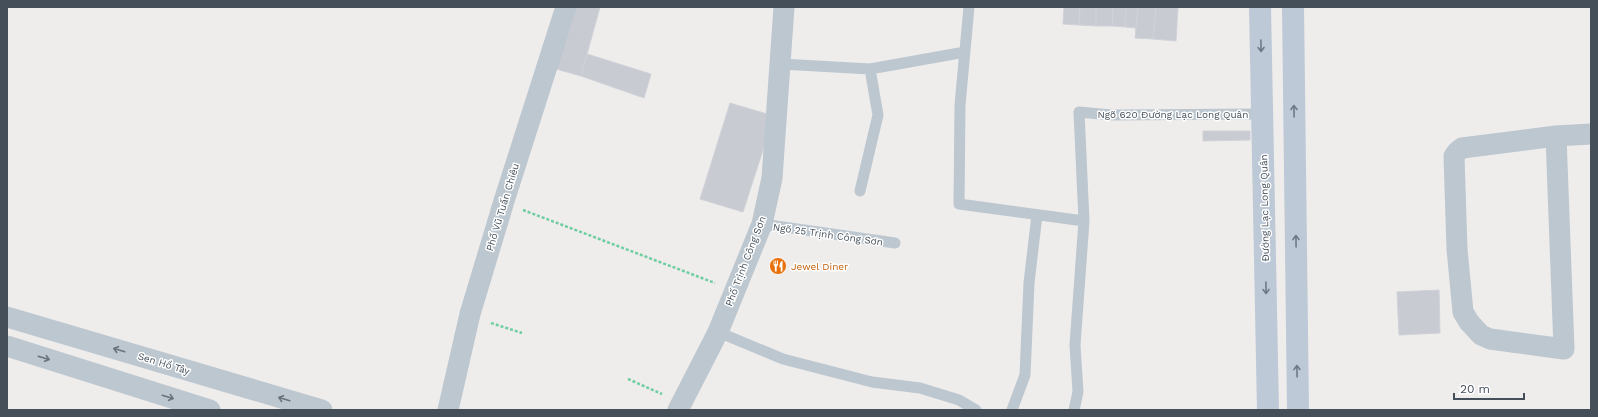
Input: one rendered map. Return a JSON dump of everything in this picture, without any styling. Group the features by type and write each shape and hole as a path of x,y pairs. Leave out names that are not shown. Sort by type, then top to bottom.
{"main road":[{"name":"Đường Lạc Long Quân","path":"1260,7 1268,410"},
{"path":"1293,7 1298,410"}],"street":[{"name":"Phố Vũ Tuấn Chiêu","path":"448,410 470,314 504,201 566,7"},
{"name":"Phố Trịnh Công Sơn","path":"680,406 718,332 762,224 772,178 784,7"},
{"path":"1556,136 1564,349 1490,339 1481,335 1468,322 1463,312 1457,249 1454,156 1456,152 1462,148 1556,136 1591,134"},
{"name":"Sen Hồ Tây","path":"7,317 322,410"},
{"path":"7,346 210,410"}],"lane":[{"path":"968,7 960,105 959,204 1084,222 1075,345 1078,392 1074,410"},
{"path":"781,64 870,69 965,52"},
{"path":"860,191 878,116 870,69"},
{"name":"Ngõ 620 Đường Lạc Long Quân","path":"1084,222 1079,112 1111,115 1262,114"},
{"path":"1012,410 1024,375 1029,283 1037,215"},
{"name":"Ngõ 25 Trịnh Công Sơn","path":"762,224 895,243"},
{"path":"718,332 783,359 872,382 920,388 959,400 976,410"}],"path":[{"path":"504,201 531,213 734,291"},
{"path":"470,314 522,334"},
{"path":"628,379 680,406"}],"building":[{"path":"573,7 600,7 581,76 556,69"},
{"path":"1064,7 1080,7 1079,25 1063,24"},
{"path":"1080,7 1096,7 1096,26 1079,25"},
{"path":"1096,7 1113,7 1112,26 1096,26"},
{"path":"1113,7 1126,7 1125,27 1112,26"},
{"path":"1126,7 1138,7 1136,28 1125,27"},
{"path":"1138,7 1156,7 1153,39 1135,38"},
{"path":"1156,7 1178,7 1176,41 1153,39"},
{"path":"587,54 651,74 644,98 581,76"},
{"path":"730,103 774,116 743,212 700,199"},
{"path":"1203,131 1250,131 1250,140 1203,141"},
{"path":"1439,290 1440,333 1399,335 1397,292"}],"place":[{"name":"Jewel Diner","path":"778,266"}]}
